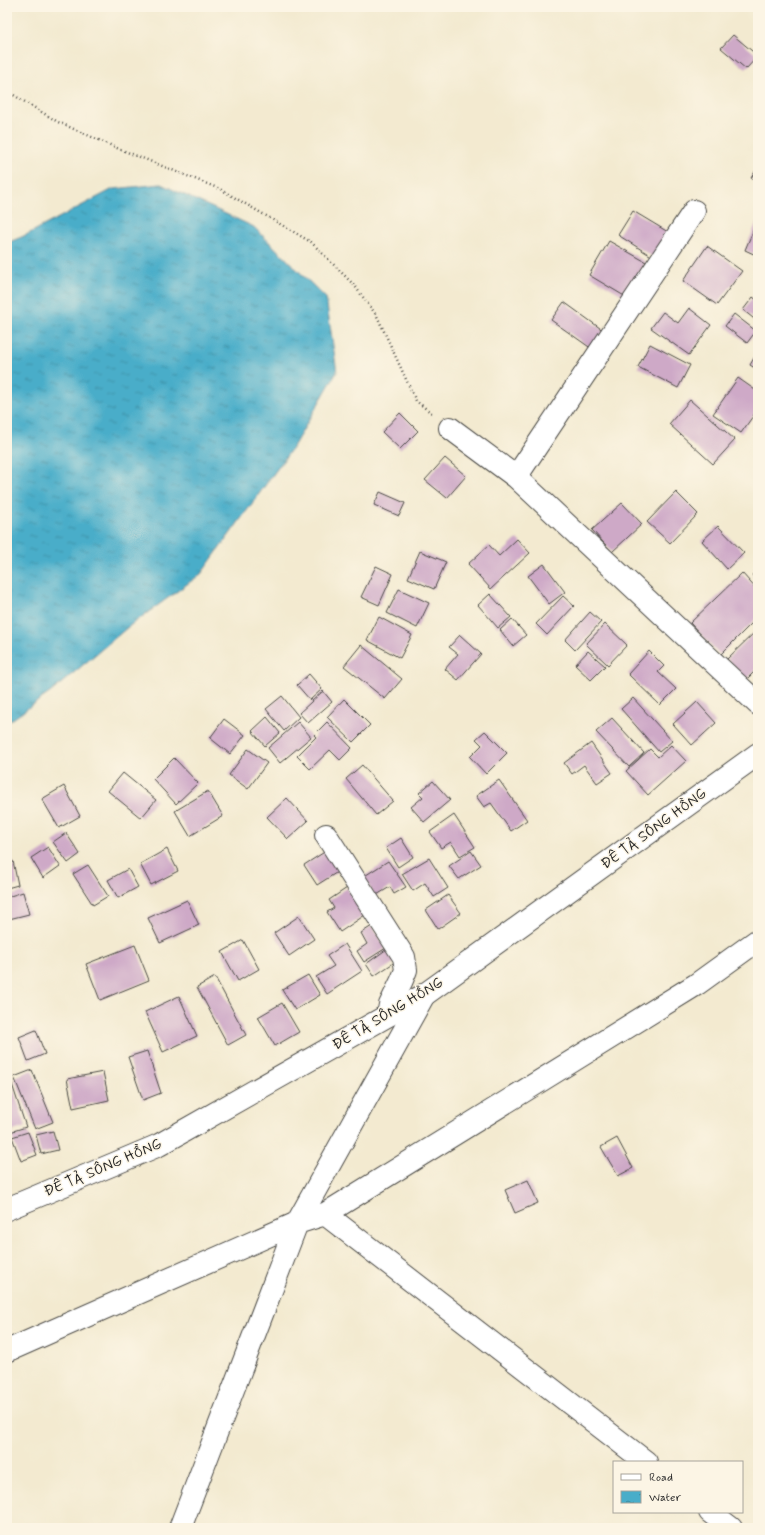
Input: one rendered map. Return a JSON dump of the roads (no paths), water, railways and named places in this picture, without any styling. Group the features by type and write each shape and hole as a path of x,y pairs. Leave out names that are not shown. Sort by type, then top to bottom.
{"street":[{"path":"516,477 694,211"},
{"path":"450,428 516,477 758,704"},
{"name":"ĐÊ TẢ SÔNG HỒNG","path":"7,1209 159,1145 424,995 754,759"},
{"path":"326,835 404,957 406,970 390,1005 388,1016"},
{"path":"7,1351 297,1223 325,1214 697,984 758,940"},
{"path":"180,1528 297,1223 424,995"},
{"path":"325,1214 645,1461"},
{"path":"711,1513 731,1528"}],"water":[{"path":"161,184 254,227 326,298 337,372 293,447 201,574 128,627 51,692 7,723 7,243 26,235 113,189"}]}
